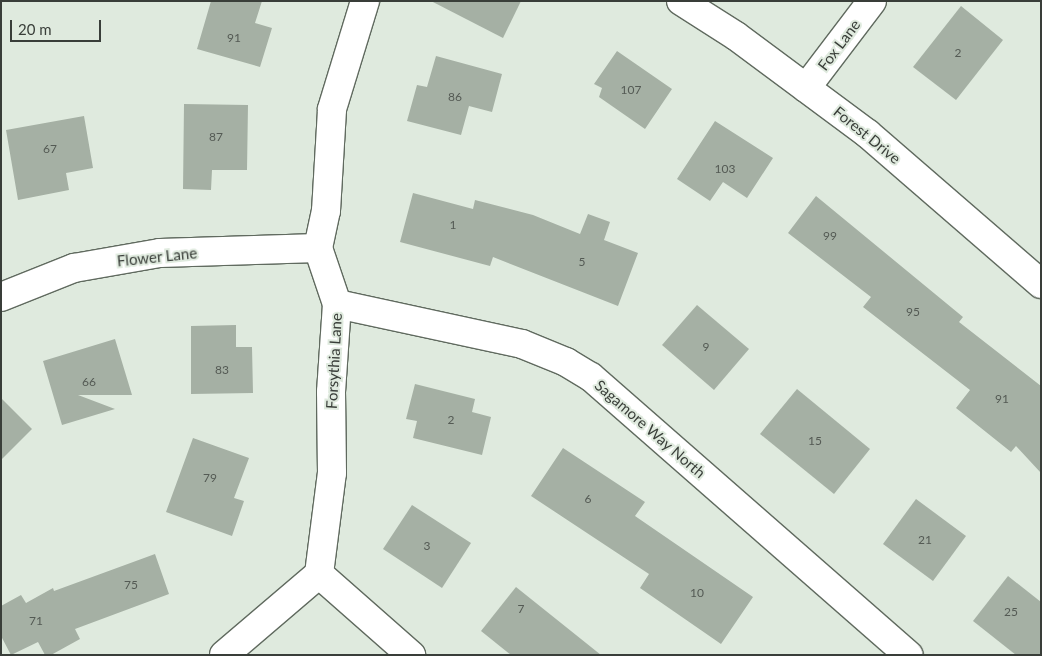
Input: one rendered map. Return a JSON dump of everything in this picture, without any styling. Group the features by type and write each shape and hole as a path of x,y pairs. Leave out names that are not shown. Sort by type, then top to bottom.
{"street":[{"path":"318,248 326,211 332,108 354,28 366,1"},
{"name":"Forest Drive","path":"681,1 736,36 868,134 1041,284"},
{"name":"Fox Lane","path":"806,88 872,1"},
{"name":"Flower Lane","path":"1,297 74,268 160,253 318,248"},
{"name":"Forsythia Lane","path":"318,248 337,304 331,392 332,472 319,574"},
{"name":"Sagamore Way North","path":"337,304 522,344 566,362 598,384 909,655"},
{"path":"224,655 319,574 411,655"}],"building":[{"path":"211,1 262,1 255,23 272,28 260,67 197,49"},
{"path":"431,1 521,1 503,38"},
{"path":"961,6 1003,40 956,100 913,67"},
{"path":"617,51 672,89 645,129 599,97 602,88 594,84"},
{"path":"436,56 502,74 492,112 469,106 461,135 407,121 417,85 427,87"},
{"path":"184,104 248,105 247,170 212,170 211,190 183,189"},
{"path":"84,116 93,168 66,173 69,190 18,200 6,130"},
{"path":"715,121 773,158 747,198 723,182 710,201 677,179"},
{"path":"413,193 473,209 475,200 533,215 580,234 588,214 610,222 604,240 638,253 618,306 493,257 490,266 400,242"},
{"path":"816,196 963,317 959,322 1041,386 1041,473 1016,446 1011,452 956,408 970,390 863,307 871,297 788,233"},
{"path":"697,305 749,349 714,390 662,345"},
{"path":"236,325 236,347 252,347 253,393 191,394 191,326"},
{"path":"115,339 132,395 78,395 115,409 62,425 43,361"},
{"path":"415,384 475,399 472,412 491,417 482,455 413,438 417,421 406,419"},
{"path":"797,389 870,449 834,494 760,434"},
{"path":"1,398 32,429 1,460"},
{"path":"193,438 249,458 234,498 244,501 232,536 166,512"},
{"path":"563,448 645,502 635,516 753,597 721,644 640,588 649,574 531,496"},
{"path":"916,499 966,536 933,581 883,544"},
{"path":"412,505 471,543 442,588 383,549"},
{"path":"155,554 169,594 75,629 80,639 51,655 45,655 38,642 11,655 1,636 1,606 21,595 26,603 53,588 54,591"},
{"path":"1008,576 1041,602 1041,655 1016,655 973,621"},
{"path":"516,587 601,655 511,655 481,631"}]}
